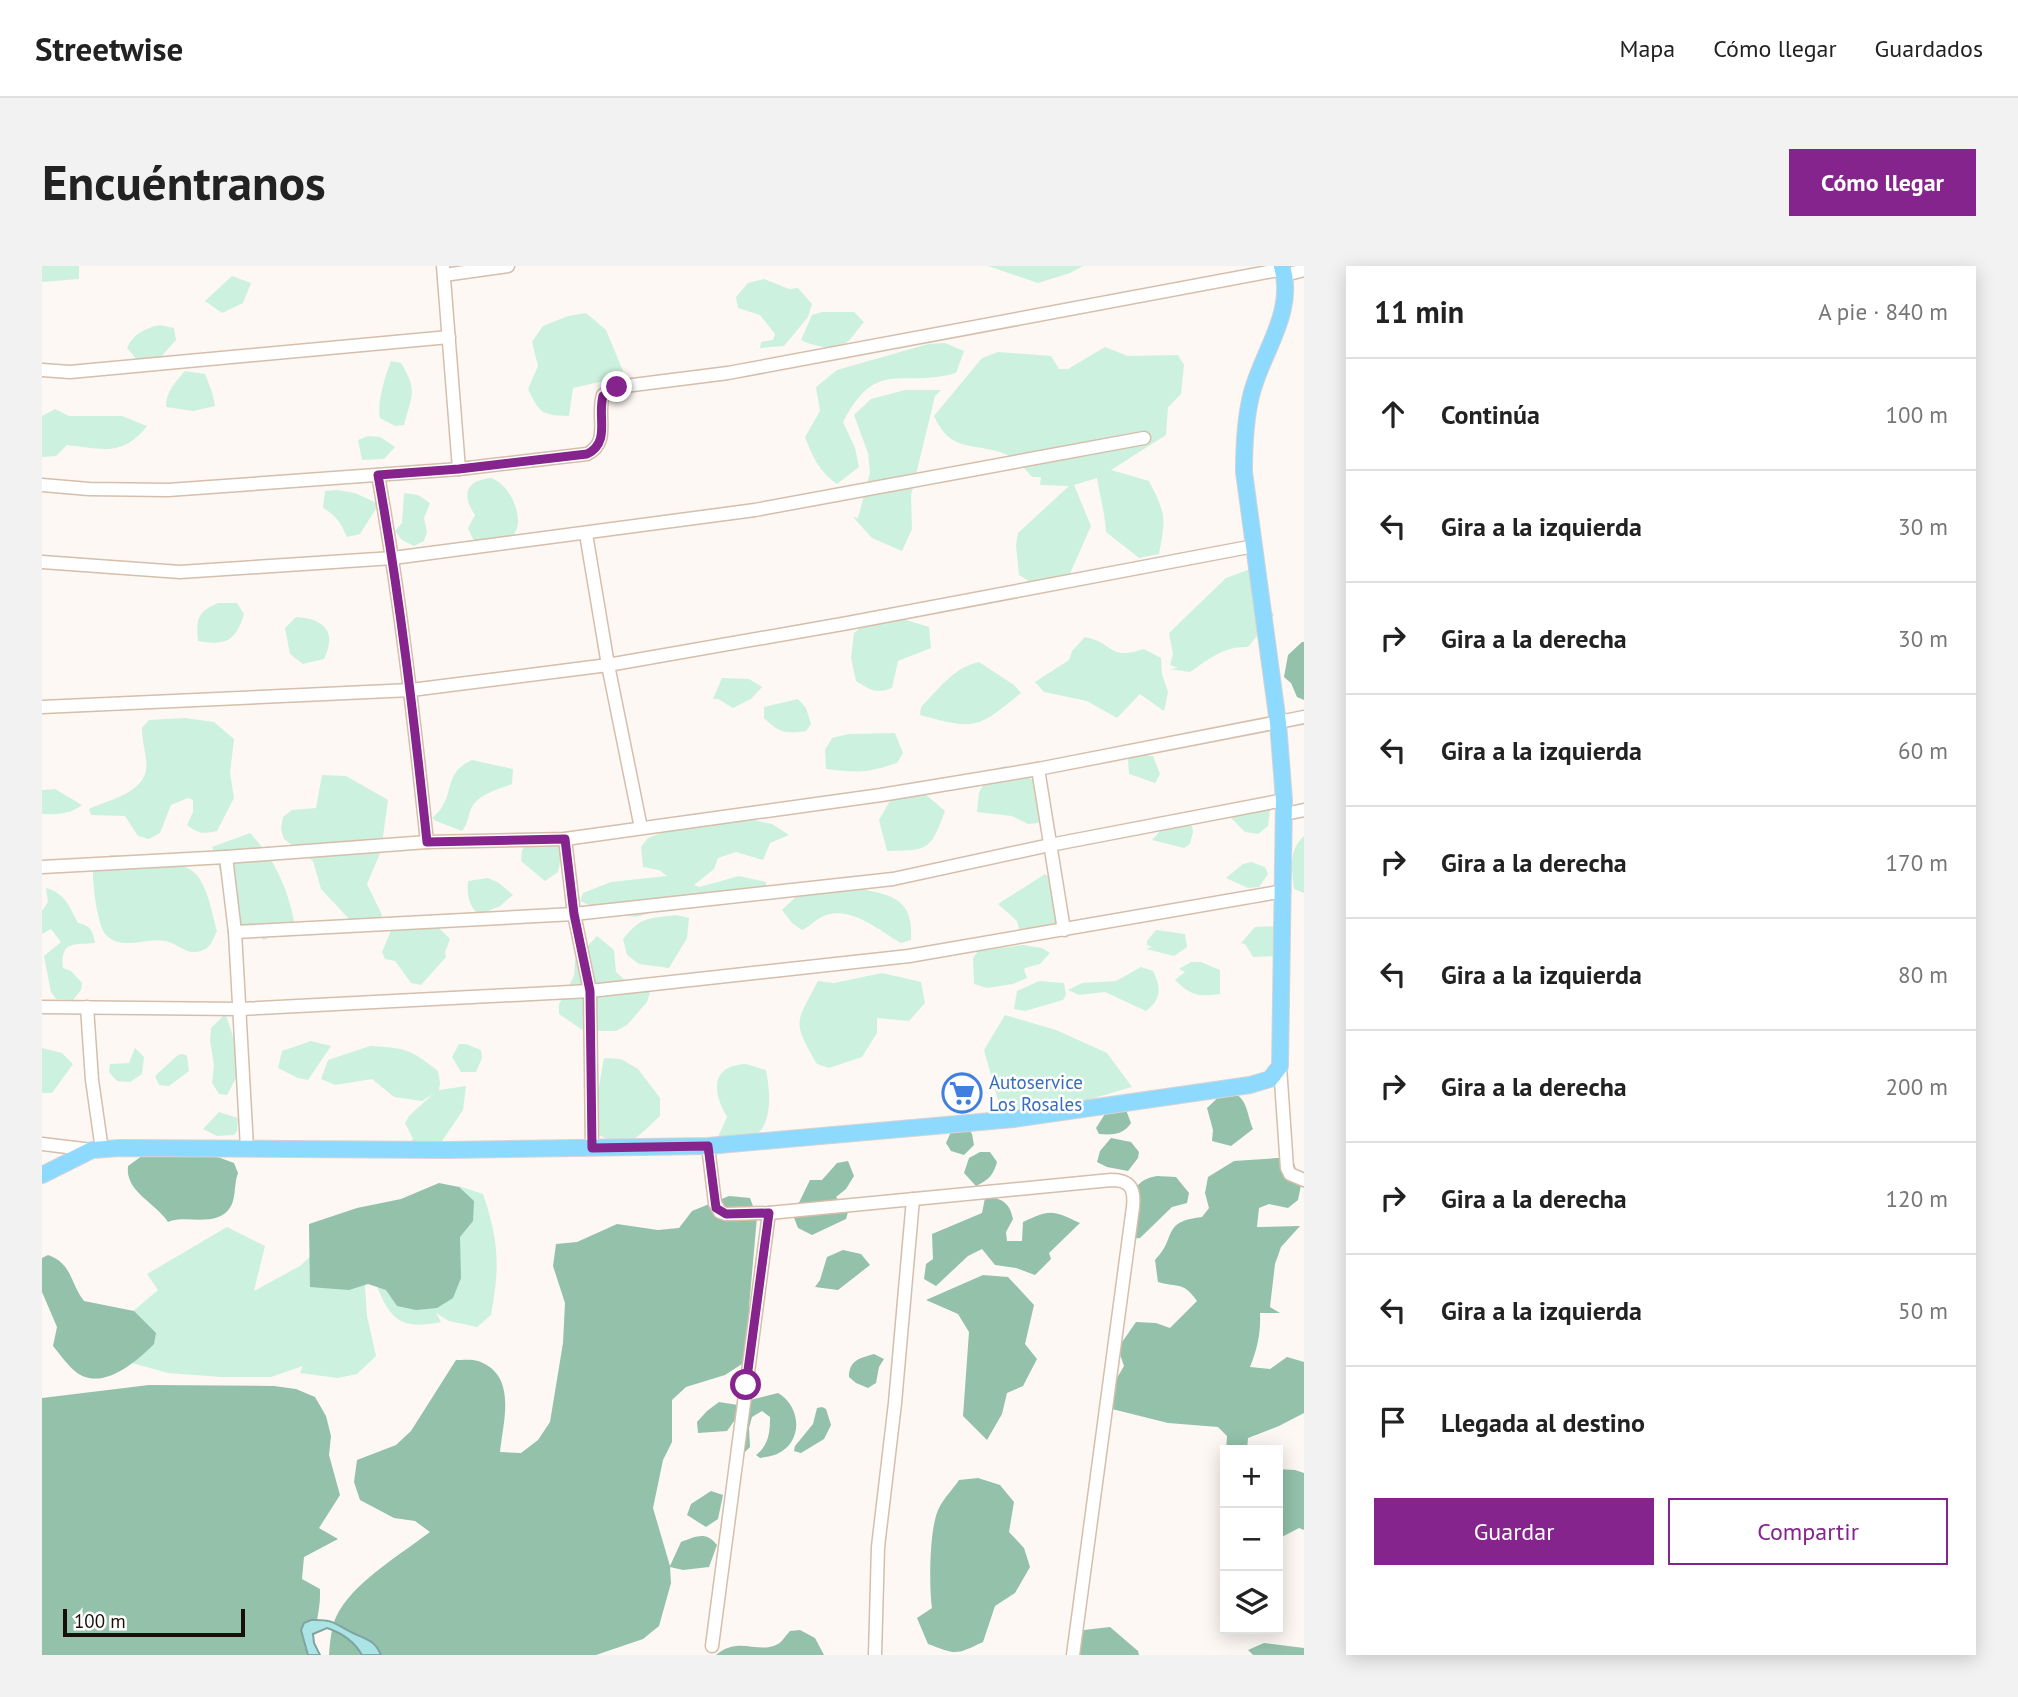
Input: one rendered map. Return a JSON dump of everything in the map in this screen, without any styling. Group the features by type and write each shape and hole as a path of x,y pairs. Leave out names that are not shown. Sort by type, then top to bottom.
{"main road":[{"path":"42,1175 97,1150 139,1147 708,1146 1014,1119 1250,1086 1270,1079 1280,1066 1285,807 1278,723 1244,472 1244,448 1251,397 1278,328 1284,304 1284,270"}],"street":[{"path":"459,469 443,270 508,266"},
{"path":"42,485 89,489 168,490 459,469 587,454 594,451 601,440 603,396 617,387 728,373 1284,270 1304,270"},
{"path":"42,370 70,372 449,337"},
{"path":"42,562 180,572 393,558 586,534 821,499 1144,438"},
{"path":"378,475 393,558 411,690 427,842"},
{"path":"586,534 608,665 641,828"},
{"path":"42,707 411,690 608,665 899,614 1254,546"},
{"path":"42,867 427,842 565,839 881,795 1038,769 1304,717"},
{"path":"1038,769 1063,930"},
{"path":"235,932 574,914 893,879 1050,845 1285,807 1304,810"},
{"path":"565,839 574,914 590,991 592,1148"},
{"path":"226,857 235,932 247,1148"},
{"path":"42,1007 240,1009 590,991 909,956 1284,891"},
{"path":"42,1144 97,1150 87,1007"},
{"path":"1280,1066 1287,1168 1290,1174 1304,1180"},
{"path":"708,1146 716,1208 726,1214 769,1213 1111,1180 1122,1180 1129,1184 1133,1190 1133,1207 1073,1655"},
{"path":"875,1655 878,1547 895,1403 913,1199"},
{"path":"712,1646 769,1213"}],"green space":[{"path":"42,266 79,266 79,279 42,282"},
{"path":"988,266 1083,266 1038,283"},
{"path":"232,276 251,283 243,303 222,313 205,301"},
{"path":"764,279 789,289 798,288 812,304 808,317 784,346 760,348 761,342 773,340 775,334 760,315 738,308 736,297 748,283"},
{"path":"822,312 854,312 864,322 847,342 838,347 823,347 801,340 812,315"},
{"path":"586,313 606,330 623,371 617,378 573,388 569,416 547,414 539,408 528,389 538,366 532,342 543,326 568,316"},
{"path":"160,325 174,328 176,340 159,359 138,361 127,348 130,343 140,332"},
{"path":"945,343 964,351 956,373 879,382 867,389 855,402 843,422 855,448 859,467 837,484 831,480 817,463 805,437 820,411 816,387 837,370 928,344"},
{"path":"1105,347 1128,356 1178,355 1184,365 1181,394 1168,407 1166,435 1111,470 1149,481 1163,516 1159,554 1139,558 1106,532 1097,478 1074,485 1091,526 1068,578 1037,586 1019,575 1016,545 1018,533 1069,486 1040,485 1041,477 1032,477 1007,455 955,441 940,428 934,416 982,358 998,352 1051,356 1059,369 1068,369"},
{"path":"391,361 401,363 412,387 404,425 395,426 380,418 381,397"},
{"path":"185,371 205,374 215,406 193,411 166,407 169,392"},
{"path":"905,390 941,390 935,396 911,495 912,529 902,551 872,538 853,517 858,518 870,473 868,453 854,415 871,399"},
{"path":"55,409 69,416 122,416 147,426 129,443 120,447 101,449 67,445 56,456 42,457 42,416"},
{"path":"368,436 380,437 395,447 384,459 362,460 358,440"},
{"path":"491,478 502,485 510,495 517,514 517,526 513,537 474,541 468,528 475,515 468,501 468,490 476,482"},
{"path":"325,491 355,493 379,504 360,534 347,537 338,520 323,508"},
{"path":"404,493 418,495 430,503 424,518 427,532 424,541 414,546 402,540 395,531 402,523"},
{"path":"1256,567 1265,598 1274,615 1248,647 1224,651 1190,672 1169,669 1178,668 1170,665 1173,654 1169,633 1226,578"},
{"path":"218,603 237,603 244,614 241,623 228,640 215,643 198,641 199,617"},
{"path":"890,615 929,627 931,648 898,661 892,688 873,690 856,681 851,658 854,633 875,616"},
{"path":"296,617 314,621 326,629 329,641 324,659 303,664 290,654 285,628"},
{"path":"1085,637 1117,652 1144,649 1161,658 1162,674 1168,692 1164,711 1140,694 1117,718 1087,701 1044,692 1035,682 1069,660 1072,651"},
{"path":"1302,642 1304,700 1297,697 1291,683 1284,677 1288,655"},
{"path":"979,662 1014,685 1021,693 994,714 975,723 953,723 920,715 921,707 947,680 962,669"},
{"path":"722,678 749,679 762,687 751,699 733,708 713,699"},
{"path":"798,699 806,708 811,724 806,731 783,731 764,718 764,707"},
{"path":"185,718 214,722 234,739 230,773 234,798 217,831 201,832 187,825 193,812 193,800 188,798 171,805 160,833 149,839 138,836 125,816 91,815 89,809 118,798 142,780 146,771 146,760 142,728 149,720"},
{"path":"895,733 903,753 897,763 862,771 826,769 825,750 832,738 849,734"},
{"path":"1134,754 1153,756 1160,774 1155,783 1129,774 1128,759"},
{"path":"472,760 513,769 512,784 477,800 462,831 432,818 445,802 456,772"},
{"path":"1006,766 1039,783 1051,799 1038,823 1028,824 1012,816 977,812 979,793 990,770"},
{"path":"322,775 346,776 388,800 381,851 367,884 382,915 377,928 351,921 321,889 313,861 284,839 281,829 283,817 292,810 316,808"},
{"path":"898,787 918,788 945,811 936,834 926,846 912,850 887,851 879,820"},
{"path":"55,789 82,805 63,813 42,814 42,790"},
{"path":"1246,802 1256,803 1270,810 1268,826 1258,834 1245,832 1230,817"},
{"path":"745,818 772,824 789,835 770,843 763,860 736,852 718,858 714,869 694,885 699,887 739,876 766,882 767,892 636,917 604,912 580,901 583,893 611,882 667,876 659,870 643,867 641,847 648,838 674,828 685,829"},
{"path":"1192,826 1190,844 1184,848 1152,840 1162,829"},
{"path":"250,833 278,874 294,921 264,940 237,922 212,847"},
{"path":"1304,836 1304,893 1294,889 1292,867 1295,847"},
{"path":"555,841 563,848 558,872 545,881 521,861 522,850 529,842"},
{"path":"111,855 168,861 196,874 207,893 217,931 209,945 204,950 191,952 165,941 121,943 107,936 100,924 93,867"},
{"path":"1251,862 1265,867 1268,874 1259,887 1248,888 1226,878 1243,864"},
{"path":"1045,874 1065,890 1059,919 1052,928 1019,929 1017,921 998,904"},
{"path":"488,878 513,895 500,906 479,915 469,899 468,881"},
{"path":"844,886 883,894 902,904 908,912 911,924 911,940 901,943 863,920 841,913 820,918 802,930 792,923 782,910 799,894"},
{"path":"46,888 62,897 78,923 89,927 95,943 75,944 64,953 63,968 71,971 82,983 81,990 73,1000 56,999 51,992 44,956 61,942 51,929 42,934 42,911 48,902"},
{"path":"676,915 689,918 687,938 669,968 639,964 627,955 623,939 635,926 651,918"},
{"path":"433,922 450,939 446,957 421,985 411,983 395,961 385,959 382,952 392,928"},
{"path":"1281,926 1275,956 1253,957 1245,944 1241,943 1255,927"},
{"path":"1156,930 1185,934 1187,947 1174,956 1146,949 1152,947 1147,945 1147,941"},
{"path":"597,936 614,950 616,972 626,981 650,992 647,1002 627,1025 616,1031 584,1031 559,1014 559,1004 574,976 575,960"},
{"path":"1023,945 1042,948 1050,953 1040,964 1025,968 1027,978 1013,984 987,988 974,984 973,958 978,951"},
{"path":"1191,962 1201,962 1220,970 1220,994 1196,994 1175,980 1185,972 1179,969"},
{"path":"1141,967 1153,971 1159,988 1155,1002 1146,1011 1105,992 1079,995 1068,990 1082,983 1116,981"},
{"path":"882,973 921,982 925,1003 909,1021 877,1018 877,1033 862,1057 829,1068 817,1064 803,1039 800,1022 818,981 834,983"},
{"path":"1039,981 1064,983 1066,995 1063,1000 1025,1011 1014,1009 1017,991"},
{"path":"225,1014 243,1065 227,1095 219,1094 212,1083 214,1065 210,1041 211,1028"},
{"path":"1005,1015 1056,1030 1107,1053 1132,1087 1063,1107 1001,1111 984,1050"},
{"path":"311,1041 331,1046 308,1080 278,1068 282,1051"},
{"path":"459,1044 481,1050 482,1058 476,1072 461,1072 452,1057"},
{"path":"370,1046 400,1049 421,1058 438,1071 439,1090 466,1086 463,1110 434,1153 409,1143 413,1139 405,1123 433,1094 422,1101 394,1097 372,1079 335,1085 321,1079 328,1060"},
{"path":"42,1048 62,1053 73,1064 52,1093 42,1093"},
{"path":"135,1048 144,1057 142,1074 130,1082 117,1081 109,1072 110,1064 129,1063"},
{"path":"178,1055 187,1056 189,1071 169,1086 159,1085 155,1076"},
{"path":"604,1058 621,1059 638,1069 660,1098 660,1116 632,1140 617,1142 597,1134 596,1103"},
{"path":"746,1064 766,1070 769,1099 766,1119 756,1135 737,1141 719,1142 713,1137 717,1139 727,1117 719,1099 717,1082 725,1070"},
{"path":"1225,1091 1242,1100 1253,1129 1231,1146 1212,1141 1213,1130 1207,1108"},
{"path":"1126,1110 1131,1123 1128,1127 1117,1133 1099,1134 1096,1128 1105,1114"},
{"path":"219,1112 238,1118 234,1135 217,1136 203,1129"},
{"path":"965,1123 972,1134 974,1145 964,1155 951,1151 946,1143 954,1125"},
{"path":"1111,1138 1131,1142 1139,1152 1138,1158 1128,1171 1097,1162 1100,1151"},
{"path":"980,1152 990,1152 997,1162 990,1177 976,1186 964,1173 969,1158"},
{"path":"146,1153 215,1156 234,1163 238,1173 231,1206 218,1217 168,1222 136,1190 128,1175 128,1166"},
{"path":"1292,1157 1301,1185 1298,1200 1288,1208 1269,1204 1259,1208 1257,1227 1300,1226 1281,1247 1275,1264 1270,1307 1280,1313 1260,1313 1258,1341 1250,1367 1270,1369 1287,1357 1304,1362 1304,1413 1248,1438 1247,1445 1226,1445 1227,1436 1218,1427 1168,1423 1108,1408 1110,1390 1124,1366 1118,1348 1136,1322 1156,1323 1170,1328 1197,1301 1180,1286 1158,1282 1155,1260 1175,1227 1189,1219 1202,1217 1209,1208 1205,1193 1208,1177 1234,1161"},
{"path":"848,1161 854,1176 846,1189 836,1197 848,1212 846,1219 812,1235 798,1228 793,1215 810,1180 822,1180 837,1163"},
{"path":"1157,1176 1176,1177 1189,1193 1187,1203 1172,1207 1140,1238 1128,1239 1125,1222 1133,1192 1144,1180"},
{"path":"439,1183 459,1187 474,1201 473,1221 460,1237 461,1278 453,1298 437,1308 416,1310 397,1306 386,1290 368,1284 349,1290 310,1287 309,1224 357,1208 401,1199"},
{"path":"459,1186 483,1194 492,1226 497,1268 491,1315 477,1327 449,1321 436,1313 441,1322 404,1322 390,1312 374,1279 427,1209"},
{"path":"729,1196 750,1198 757,1217 749,1307 751,1346 742,1364 725,1375 686,1387 672,1400 672,1442 663,1460 653,1508 670,1566 681,1542 705,1536 717,1545 709,1567 683,1570 670,1567 671,1583 659,1626 643,1639 596,1655 329,1655 333,1626 343,1605 378,1570 430,1532 415,1521 394,1518 360,1500 354,1482 357,1460 396,1445 411,1431 456,1360 478,1361 491,1368 499,1377 505,1400 500,1452 521,1453 538,1440 550,1422 563,1343 565,1303 553,1266 556,1244 577,1242 617,1224 658,1230 679,1228 692,1211"},
{"path":"991,1197 1006,1204 1012,1214 1013,1219 1006,1232 1007,1241 1022,1241 1023,1222 1046,1213 1057,1214 1080,1223 1049,1253 1051,1259 1035,1275 1016,1268 995,1265 982,1249 968,1256 936,1286 924,1279 926,1264 933,1259 932,1234 982,1213 985,1198"},
{"path":"343,1226 363,1259 367,1316 376,1356 357,1374 338,1378 300,1373 303,1366 271,1377 168,1373 132,1363 108,1337 112,1329 158,1290 147,1274 227,1227 265,1246 254,1291 300,1266"},
{"path":"843,1250 861,1254 870,1265 838,1290 815,1287 827,1257"},
{"path":"48,1255 66,1268 84,1301 134,1311 156,1333 154,1344 138,1359 107,1377 97,1379 76,1372 53,1346 57,1327 42,1292 42,1258"},
{"path":"983,1275 1008,1277 1034,1305 1025,1344 1037,1359 1023,1386 1007,1393 1002,1414 987,1440 963,1416 969,1332 958,1314 926,1300"},
{"path":"874,1354 884,1359 879,1367 876,1383 868,1388 849,1377 850,1371 853,1363"},
{"path":"149,1385 274,1386 296,1389 315,1397 326,1416 331,1436 329,1455 340,1495 319,1528 338,1539 304,1557 302,1579 320,1589 311,1655 42,1655 42,1398"},
{"path":"778,1393 786,1399 795,1415 792,1441 777,1454 760,1458 756,1455 764,1447 769,1433 770,1417 762,1411 752,1417 749,1428 750,1447 745,1452 739,1440 750,1400"},
{"path":"719,1402 738,1405 737,1417 727,1431 698,1433 697,1422"},
{"path":"817,1408 826,1409 831,1425 824,1439 801,1453 794,1451 813,1424"},
{"path":"1283,1469 1304,1473 1304,1530 1299,1528 1283,1536"},
{"path":"978,1478 1000,1485 1014,1502 1009,1532 1024,1548 1030,1567 1015,1593 995,1606 983,1642 951,1652 928,1644 917,1618 932,1608 932,1542 939,1508 959,1480"},
{"path":"711,1491 723,1495 718,1519 706,1527 687,1515 691,1504"},
{"path":"1110,1627 1138,1651 1139,1655 1076,1655 1084,1630"},
{"path":"800,1630 815,1638 824,1655 716,1655 733,1646 771,1647 780,1643 790,1631"},
{"path":"1264,1643 1304,1648 1304,1655 1253,1655 1248,1650"}],"water":[{"path":"311,1620 335,1623 371,1641 381,1655 362,1655 347,1638 327,1628 313,1634 320,1655 308,1655 301,1630 304,1623"}],"place":[{"name":"Autoservice Los Rosales","path":"962,1093"}],"route":[{"path":"617,387 603,396 601,440 594,451 587,454 459,469 378,475 393,558 411,690 427,842 565,839 574,914 590,991 592,1148 708,1146 716,1208 726,1214 769,1213 746,1385"}]}
